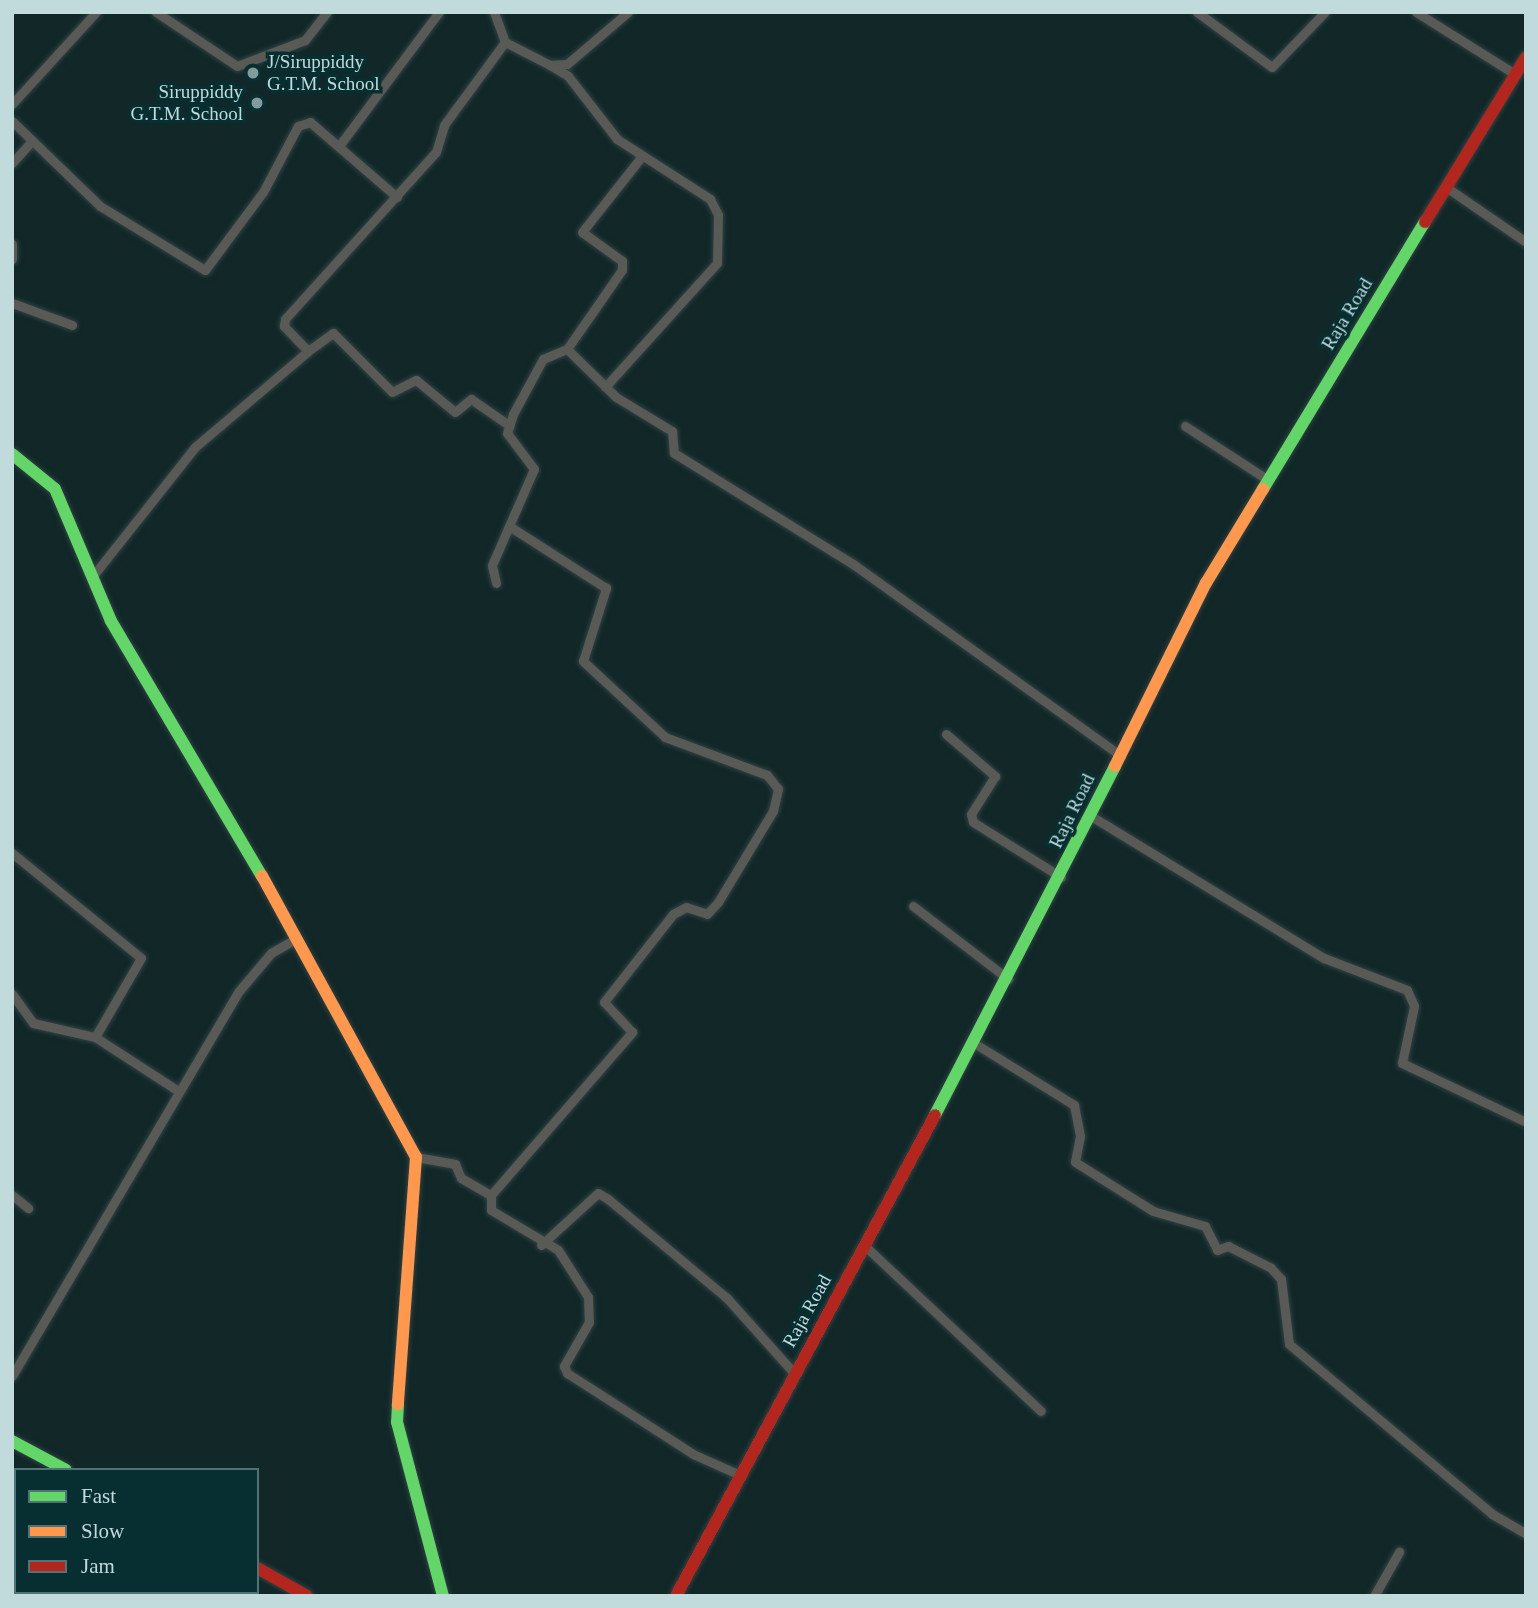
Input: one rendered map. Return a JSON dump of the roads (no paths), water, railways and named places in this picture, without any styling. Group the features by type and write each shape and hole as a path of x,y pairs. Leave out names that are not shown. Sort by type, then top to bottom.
{"street":[{"path":"12,104 96,12"},
{"path":"156,12 237,66 305,40 327,12"},
{"path":"339,146 439,12"},
{"path":"494,12 505,42 568,76 617,139 710,200 718,215 717,263 605,387"},
{"path":"550,65 567,64 628,12"},
{"path":"1197,12 1272,67 1325,12"},
{"path":"1416,12 1515,74"},
{"path":"308,351 284,326 285,319 436,152 444,125 505,42"},
{"name":"Raja Road","path":"676,1596 1008,979 1206,583 1526,57"},
{"path":"12,121 100,206 205,270 263,192 298,126 310,122 397,197"},
{"path":"12,163 32,141"},
{"path":"496,583 492,565 534,469 508,433 510,426 543,359 567,349 622,270 622,261 582,232 642,156"},
{"path":"1446,187 1526,242"},
{"path":"12,244 17,248 12,259"},
{"path":"12,303 72,325"},
{"path":"92,577 195,447 308,351 333,334 392,392 416,380 455,412 471,399 510,426"},
{"path":"567,349 605,387 673,431 674,453 843,557 1121,756"},
{"path":"1185,426 1268,480"},
{"path":"12,454 55,489 111,621 297,938 416,1157 397,1422 443,1596"},
{"path":"509,526 606,588 583,661 665,737 766,775 778,789 773,811 718,902 707,914 686,907 673,914 604,1002 632,1032 491,1195 491,1210 541,1245 558,1250 588,1297 589,1322 564,1366 567,1373 692,1454 740,1475"},
{"path":"946,734 995,776 971,814 973,822 1061,877"},
{"path":"1091,816 1324,958 1407,990 1415,1006 1402,1063 1526,1122"},
{"path":"12,853 141,958 94,1037"},
{"path":"913,906 1008,979"},
{"path":"12,1377 177,1090 239,990 271,953 297,938"},
{"path":"14,999 42,1028 94,1037 177,1090"},
{"path":"974,1043 1074,1105 1080,1136 1075,1162 1153,1211 1205,1226 1217,1250 1228,1246 1271,1268 1281,1279 1289,1343 1492,1514 1526,1534"},
{"path":"416,1157 455,1164 461,1178 491,1195"},
{"path":"541,1245 598,1194 608,1199 727,1298 795,1374"},
{"path":"12,1195 28,1208"},
{"path":"865,1246 1041,1412"},
{"path":"12,1441 62,1468"},
{"path":"1374,1596 1399,1552"},
{"path":"259,1569 307,1596"}],"place":[{"name":"J/Siruppiddy G.T.M. School","path":"253,73"},
{"name":"Siruppiddy G.T.M. School","path":"257,103"}]}
